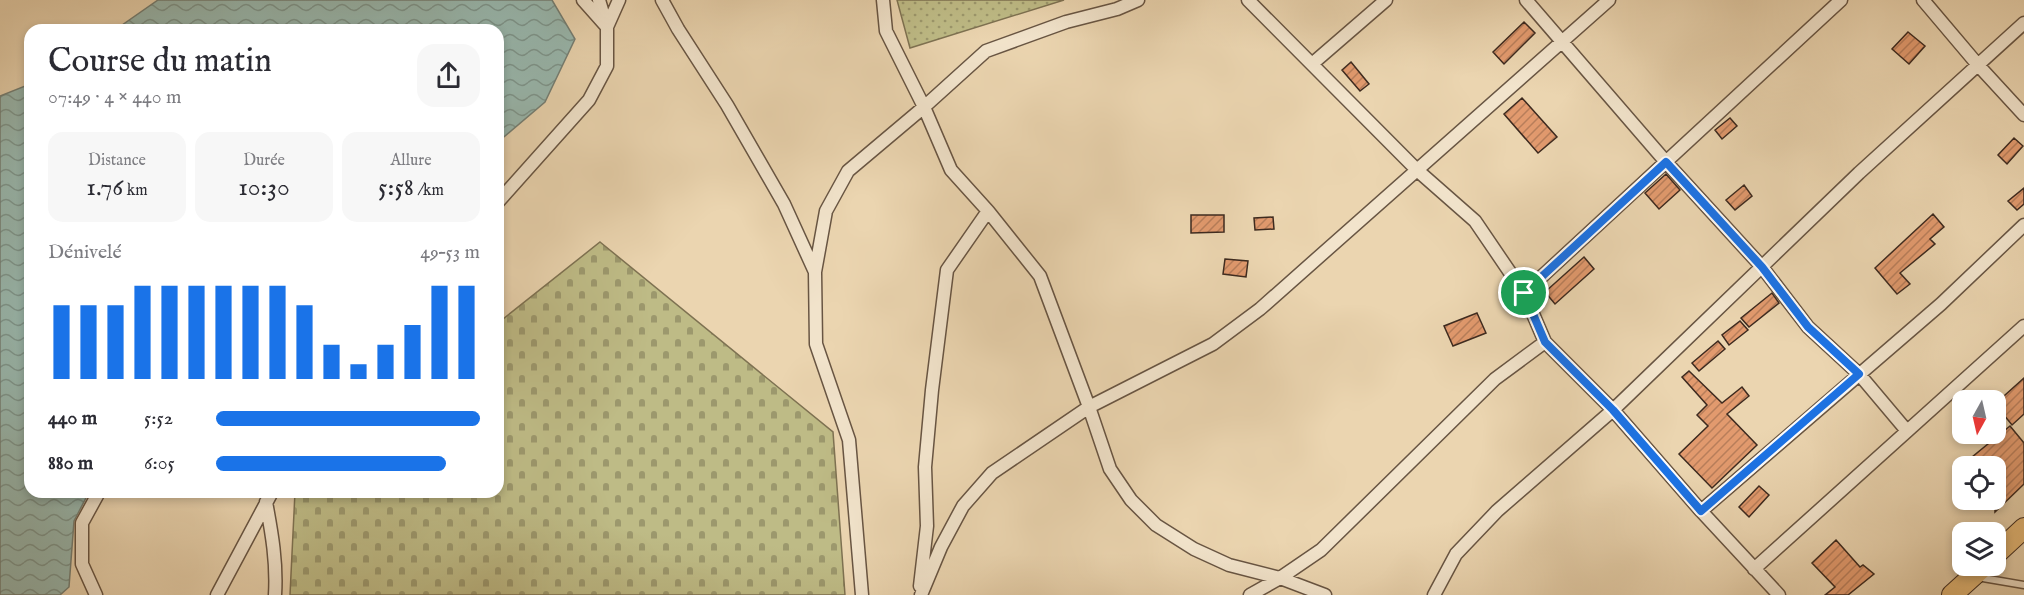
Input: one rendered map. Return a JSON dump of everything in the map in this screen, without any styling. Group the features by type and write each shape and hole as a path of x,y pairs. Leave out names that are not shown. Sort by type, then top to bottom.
{"main road":[{"path":"2006,545 2024,528"},
{"path":"1952,595 1973,576"}],"street":[{"path":"583,0 606,27"},
{"path":"504,195 589,100 606,66 606,27 599,0"},
{"path":"606,27 619,0"},
{"path":"662,0 727,105 784,204 815,272"},
{"path":"883,0 886,31 924,107 951,170 988,211 1040,276 1110,469 1131,500 1156,525 1194,549 1229,565 1280,578 1325,595"},
{"path":"862,595 849,440 816,344 815,272 826,211 848,171 986,51 1066,22 1117,9 1138,0"},
{"path":"1248,0 1417,170 1474,221 1524,293 1545,342 1613,410 1701,511 1779,595"},
{"path":"1312,64 1386,0"},
{"path":"1526,0 1666,162 1762,267 1808,327 1859,374 1907,431"},
{"path":"920,595 941,547 963,506 992,473 1089,407 1213,344 1260,309 1609,0"},
{"path":"1524,293 1841,0"},
{"path":"1923,0 1978,65 2024,114"},
{"path":"1434,595 1456,554 1497,511 1613,410 1860,173 2024,23"},
{"path":"920,595 927,526 925,467 947,270 988,211"},
{"path":"1701,511 1941,304 2024,225"},
{"path":"1754,569 2024,326"},
{"path":"1250,595 1321,550 1495,379 1545,342"},
{"path":"96,498 82,523 82,564 96,595"},
{"path":"217,595 268,498"},
{"path":"269,498 277,571 275,595"}],"lane":[{"path":"1994,576 2024,585"}],"green space":[{"path":"897,0 1064,0 910,48"},
{"path":"600,242 833,432 845,595 290,595 295,498 504,498 504,318"}],"water":[{"path":"158,0 552,0 575,39 545,102 504,137 504,24 124,24"},
{"path":"24,86 24,498 86,498 74,521 69,587 60,595 0,595 0,96"}],"building":[{"path":"1524,22 1535,33 1504,64 1493,52"},
{"path":"1908,32 1925,46 1909,64 1892,49"},
{"path":"1351,62 1369,84 1360,91 1342,70"},
{"path":"1522,98 1557,137 1538,153 1504,114"},
{"path":"1730,118 1737,126 1722,139 1715,130"},
{"path":"2014,138 2023,146 2007,164 1998,155"},
{"path":"1666,174 1680,190 1659,209 1645,193"},
{"path":"1744,185 1752,196 1735,210 1726,200"},
{"path":"2024,188 2024,204 2017,210 2008,201"},
{"path":"1933,214 1944,227 1930,239 1935,244 1900,273 1910,284 1897,294 1875,268"},
{"path":"1191,215 1224,215 1224,232 1191,233"},
{"path":"1273,217 1274,229 1255,230 1254,218"},
{"path":"1584,257 1594,269 1555,304 1545,292"},
{"path":"1225,259 1248,261 1246,277 1223,274"},
{"path":"1772,293 1779,303 1749,327 1741,318"},
{"path":"1477,313 1486,333 1453,346 1444,326"},
{"path":"1740,321 1748,330 1729,345 1722,335"},
{"path":"1718,341 1725,349 1699,371 1692,363"},
{"path":"1689,371 1722,403 1742,387 1749,396 1727,414 1757,445 1712,488 1679,454 1708,426 1697,415 1707,405 1682,377"},
{"path":"2024,378 2024,414 2012,425 2006,418 2006,394"},
{"path":"2010,426 2024,443 2024,484 2006,501 2006,456 1973,456 1988,444 2006,444 2006,429"},
{"path":"1759,486 1769,495 1749,517 1739,507"},
{"path":"1836,540 1860,567 1863,565 1874,574 1848,595 1825,595 1835,587 1812,563"}],"route":[{"path":"1666,162 1762,267 1808,327 1859,374 1701,511 1613,410 1545,342 1524,293 1666,162"}]}
